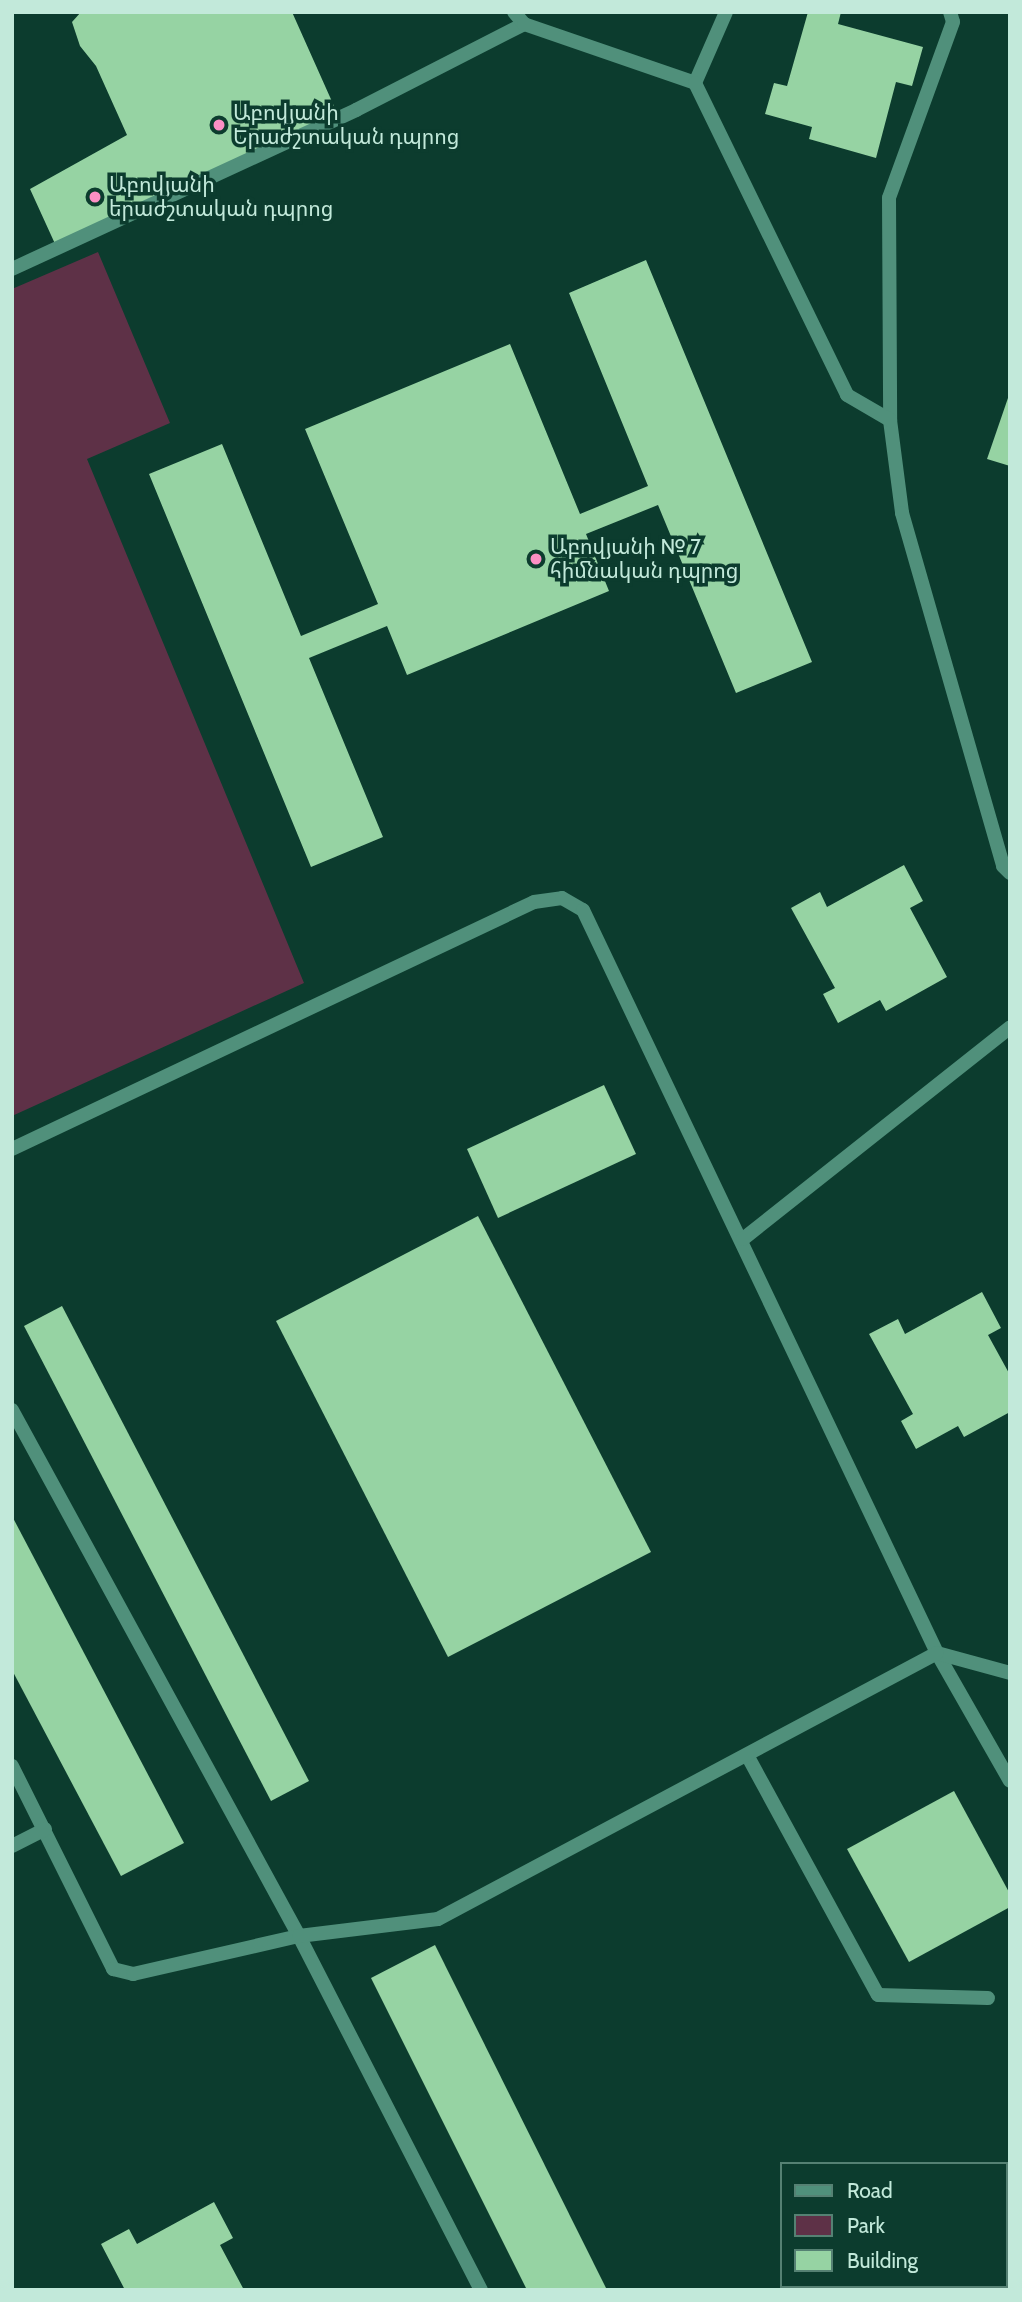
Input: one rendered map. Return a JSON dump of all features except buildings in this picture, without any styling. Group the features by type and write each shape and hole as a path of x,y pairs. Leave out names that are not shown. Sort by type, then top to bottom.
{"street":[{"path":"514,12 524,24 695,83 847,395 890,420"},
{"path":"695,83 726,12"},
{"path":"950,12 953,22 889,198 890,420 902,513 1003,866 1010,873"},
{"path":"12,269 356,110 524,24"},
{"path":"12,1149 534,902 562,898 583,910 743,1239 937,1653 1010,1781"},
{"path":"743,1239 1010,1027"},
{"path":"12,1410 299,1937 481,2290"},
{"path":"12,1766 113,1969 133,1974 299,1937 438,1919 937,1653 1010,1672"},
{"path":"747,1755 878,1995 988,1998"},
{"path":"12,1846 45,1829"}],"green space":[{"path":"98,252 170,423 87,459 304,983 12,1116 12,289"}],"place":[{"name":"Աբովյանի Երաժշտական դպրոց","path":"219,125"},
{"name":"Աբովյանի երաժշտական դպրոց","path":"95,197"},
{"name":"Աբովյանի № 7 հիմնական դպրոց","path":"536,559"}]}
